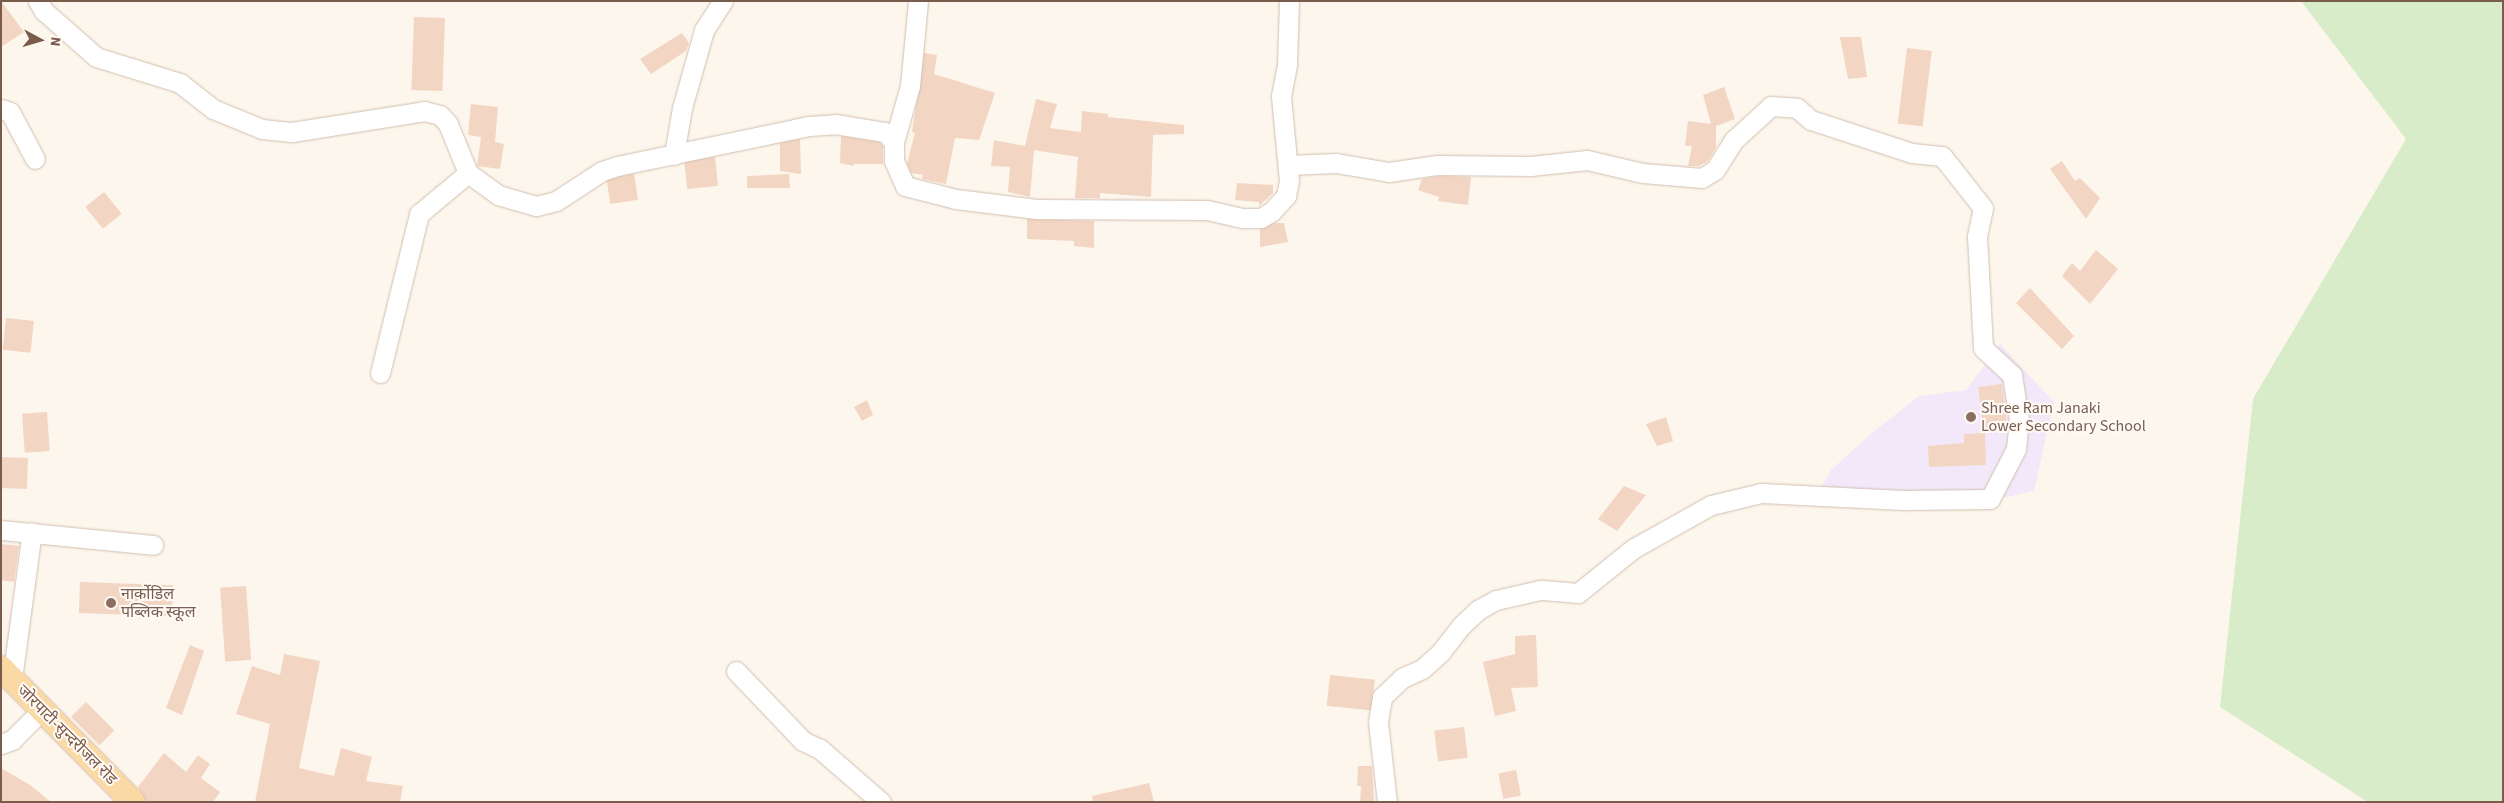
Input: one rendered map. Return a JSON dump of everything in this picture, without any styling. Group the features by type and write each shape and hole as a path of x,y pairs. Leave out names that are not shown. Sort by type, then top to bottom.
{"main road":[{"name":"जोरपाटी-सुन्दरीजल रोड","path":"6,673 133,802"}],"street":[{"path":"38,1 44,11 96,57 180,83 213,109 262,129 292,132 424,111 440,115 448,124 468,173 498,195 536,206 564,196 602,171 809,126 835,124 885,132 894,142"},
{"path":"674,155 682,108 704,30 724,1"},
{"path":"918,1 910,86 894,142 894,161 905,186 956,199 1036,209 1207,210 1244,218 1261,218 1286,196 1290,165 1281,96 1287,64 1289,1"},
{"path":"1290,165 1336,162 1389,172 1437,165 1532,166 1587,160 1643,173 1702,178 1715,170 1734,140 1771,106 1797,108 1811,120 1912,153 1942,156 1983,208 1977,236 1983,348 2012,375 2019,420 2016,449 1990,499 1903,500 1761,493 1711,505 1634,548 1578,593 1540,590 1496,600 1478,610 1461,626 1442,652 1422,669 1402,678 1382,696 1378,722 1387,802"},
{"path":"1,109 10,112 35,159"},
{"path":"380,373 419,214 468,173"},
{"path":"1,530 153,545"},
{"path":"6,673 32,532"},
{"path":"736,671 803,741 820,749 881,802"},
{"path":"1,744 12,740 43,709"}],"shaded area":[{"name":"Shree Ram Janaki Lower Secondary School","path":"2000,344 2054,402 2034,491 1998,499 1878,489 1858,509 1813,501 1831,470 1873,432 1919,396 1966,390"}],"green space":[{"path":"2301,1 2503,1 2503,802 2368,802 2220,707 2253,399 2406,139"}],"building":[{"path":"1,1 24,32 1,47"},
{"path":"414,17 445,18 442,91 411,90"},
{"path":"682,33 689,43 686,51 651,74 640,59"},
{"path":"1840,37 1861,37 1867,77 1848,79"},
{"path":"1907,48 1932,51 1923,126 1898,123"},
{"path":"924,53 937,55 934,74 995,93 979,140 955,138 946,184 922,179 923,175 911,173 907,163 915,133 912,132"},
{"path":"1724,87 1735,119 1716,126 1716,148 1707,162 1699,166 1688,166 1692,146 1685,146 1688,121 1711,124 1703,95"},
{"path":"1036,99 1057,104 1050,128 1081,132 1082,111 1108,114 1108,117 1184,125 1184,134 1153,135 1151,197 1100,193 1100,198 1075,198 1078,157 1034,150 1030,197 1008,192 1010,167 991,166 994,140 1025,146"},
{"path":"471,104 498,107 495,142 504,144 500,169 477,166 481,137 468,135"},
{"path":"841,136 879,142 883,146 883,164 854,164 854,166 840,163"},
{"path":"800,139 801,174 780,171 780,143"},
{"path":"715,157 718,186 687,189 684,160"},
{"path":"2062,161 2075,181 2080,178 2100,198 2086,219 2050,169"},
{"path":"634,174 638,200 610,204 606,178"},
{"path":"789,174 790,188 747,188 747,176"},
{"path":"1438,176 1471,177 1468,205 1438,201 1439,197 1418,190 1422,179"},
{"path":"1237,183 1273,185 1273,193 1259,206 1259,202 1235,200"},
{"path":"104,192 122,214 103,229 85,207"},
{"path":"1027,219 1094,221 1094,248 1074,246 1074,241 1027,239"},
{"path":"1274,223 1284,223 1288,242 1260,247 1260,229"},
{"path":"2096,250 2118,269 2090,304 2062,276 2072,263 2080,271"},
{"path":"2030,288 2074,336 2062,349 2016,303"},
{"path":"6,318 34,321 31,353 3,350"},
{"path":"2002,384 2007,426 1983,429 1978,387"},
{"path":"867,400 873,415 862,421 854,407"},
{"path":"47,412 50,451 25,453 22,414"},
{"path":"1666,417 1673,441 1657,446 1646,424"},
{"path":"1985,433 1986,465 1929,467 1928,446 1964,443 1964,434"},
{"path":"1,457 28,458 27,489 1,488"},
{"path":"1624,486 1646,495 1617,531 1598,519"},
{"path":"1,544 19,546 14,582 1,580"},
{"path":"80,582 173,585 172,616 79,613"},
{"path":"246,586 251,660 225,662 220,588"},
{"path":"1536,635 1538,687 1511,688 1516,711 1495,716 1483,662 1515,654 1515,636"},
{"path":"190,645 204,651 182,715 166,708"},
{"path":"284,654 320,661 299,768 334,776 341,748 372,757 366,781 403,786 400,802 255,802 270,724 236,714 252,666 280,675"},
{"path":"1330,675 1375,680 1372,711 1327,706"},
{"path":"86,702 114,730 99,745 71,717"},
{"path":"1464,727 1468,758 1438,761 1434,731"},
{"path":"164,753 186,772 198,755 210,764 201,778 220,792 213,802 146,802 138,787"},
{"path":"1358,766 1372,766 1374,802 1360,802 1361,786 1357,786"},
{"path":"1,768 30,785 51,802 1,802"},
{"path":"1516,770 1521,796 1503,799 1498,773"},
{"path":"1149,783 1154,802 1093,802 1092,796"}],"place":[{"name":"Shree Ram Janaki Lower Secondary School","path":"1971,417"},
{"name":"नार्कोडिल पब्लिक स्कूल","path":"111,603"}]}
